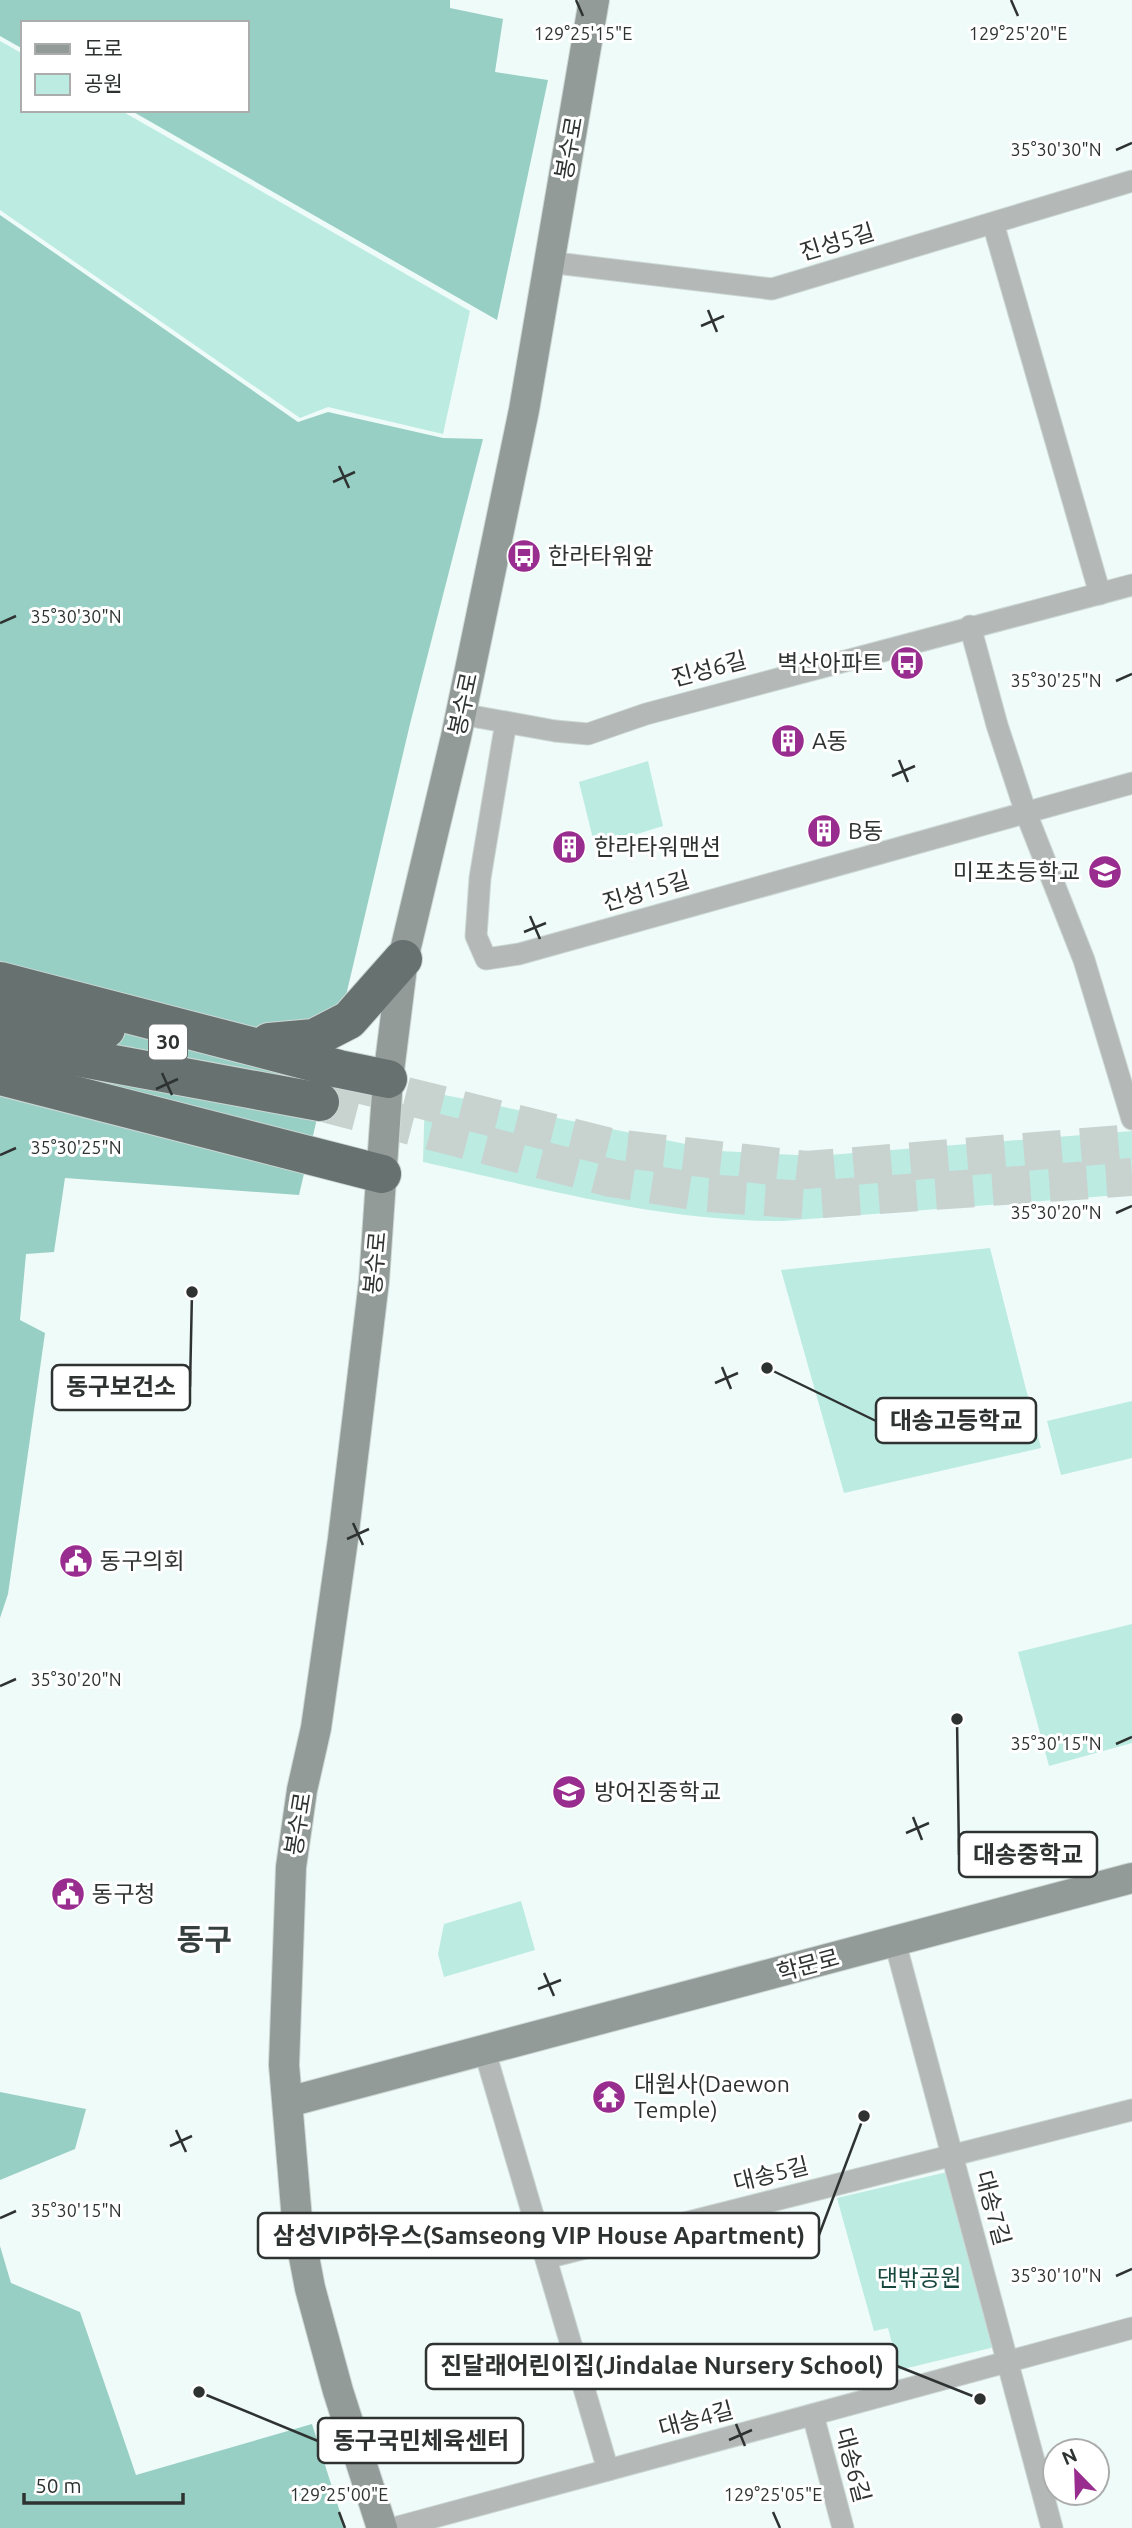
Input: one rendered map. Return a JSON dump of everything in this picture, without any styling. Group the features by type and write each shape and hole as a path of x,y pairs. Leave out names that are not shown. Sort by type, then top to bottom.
{"highway":[{"path":"249,1043 314,1038 349,1020 403,958"},
{"path":"0,981 388,1079"},
{"name":"30","path":"0,1013 119,1031 327,1090 0,1043"},
{"path":"0,1076 382,1174"}],"main road":[{"name":"봉수로","path":"382,2528 338,2390 310,2288 297,2220 284,2065 291,1867 302,1790 323,1687 343,1539 374,1281 388,1079 403,958 461,714 524,410 594,0"},
{"name":"학문로","path":"288,2102 485,2052 1132,1878"}],"street":[{"name":"진성5길","path":"548,262 772,289 1132,181"},
{"path":"993,223 1100,594"},
{"name":"진성6길","path":"461,714 588,734 646,714 1132,585"},
{"path":"970,626 997,725 1026,813 1084,960 1132,1119"},
{"name":"진성15길","path":"506,722 480,887 476,936 486,959 519,954 1132,783"},
{"name":"대송7길","path":"895,1941 1052,2528"},
{"path":"485,2052 608,2470"},
{"name":"대송5길","path":"546,2258 1132,2110"},
{"name":"대송4길","path":"394,2528 1132,2328"},
{"name":"대송6길","path":"813,2415 843,2528"}],"green space":[{"path":"0,0 450,0 450,8 503,19 495,72 548,80 497,320 133,112 248,112 248,21 21,21 21,48 0,36"},
{"path":"0,41 21,53 21,112 123,112 470,311 443,434 328,407 300,418 0,210"},
{"path":"0,215 298,422 328,412 443,438 483,439 410,724 299,1195 65,1178 54,1252 26,1254 20,1320 45,1333 8,1594 0,1618"},
{"path":"648,761 663,826 595,847 579,782"},
{"path":"425,1091 720,1151 816,1156 1132,1131 1132,1194 783,1221 737,1220 646,1210 423,1162"},
{"path":"990,1248 1041,1448 844,1493 781,1270"},
{"path":"1132,1401 1132,1458 1061,1475 1047,1421"},
{"path":"1132,1624 1132,1743 1049,1766 1018,1652"},
{"path":"521,1901 535,1950 444,1977 438,1954 444,1924"},
{"path":"0,2092 86,2109 75,2149 0,2180"},
{"name":"댄밖공원","path":"947,2172 999,2346 899,2370 888,2328 874,2331 837,2198"},
{"path":"0,2246 11,2283 80,2312 136,2475 312,2424 345,2528 0,2528"}],"tunnel":[{"path":"350,1082 614,1148 806,1170 1132,1143"},
{"path":"320,1102 611,1178 706,1193 807,1200 1132,1177"}],"place":[{"name":"한라타워앞","path":"524,556"},
{"name":"벽산아파트","path":"907,663"},
{"name":"A동","path":"788,741"},
{"name":"B동","path":"824,831"},
{"name":"한라타워맨션","path":"569,847"},
{"name":"미포초등학교","path":"1105,872"},
{"name":"동구보건소","path":"192,1292"},
{"name":"대송고등학교","path":"767,1368"},
{"name":"동구의회","path":"76,1561"},
{"name":"대송중학교","path":"957,1719"},
{"name":"방어진중학교","path":"569,1792"},
{"name":"동구청","path":"68,1894"},
{"name":"대원사(Daewon Temple)","path":"609,2097"},
{"name":"삼성VIP하우스(Samseong VIP House Apartment)","path":"864,2116"},
{"name":"동구국민체육센터","path":"199,2392"},
{"name":"진달래어린이집(Jindalae Nursery School)","path":"980,2399"}],"district":[{"name":"동구","path":"204,1940"}]}
